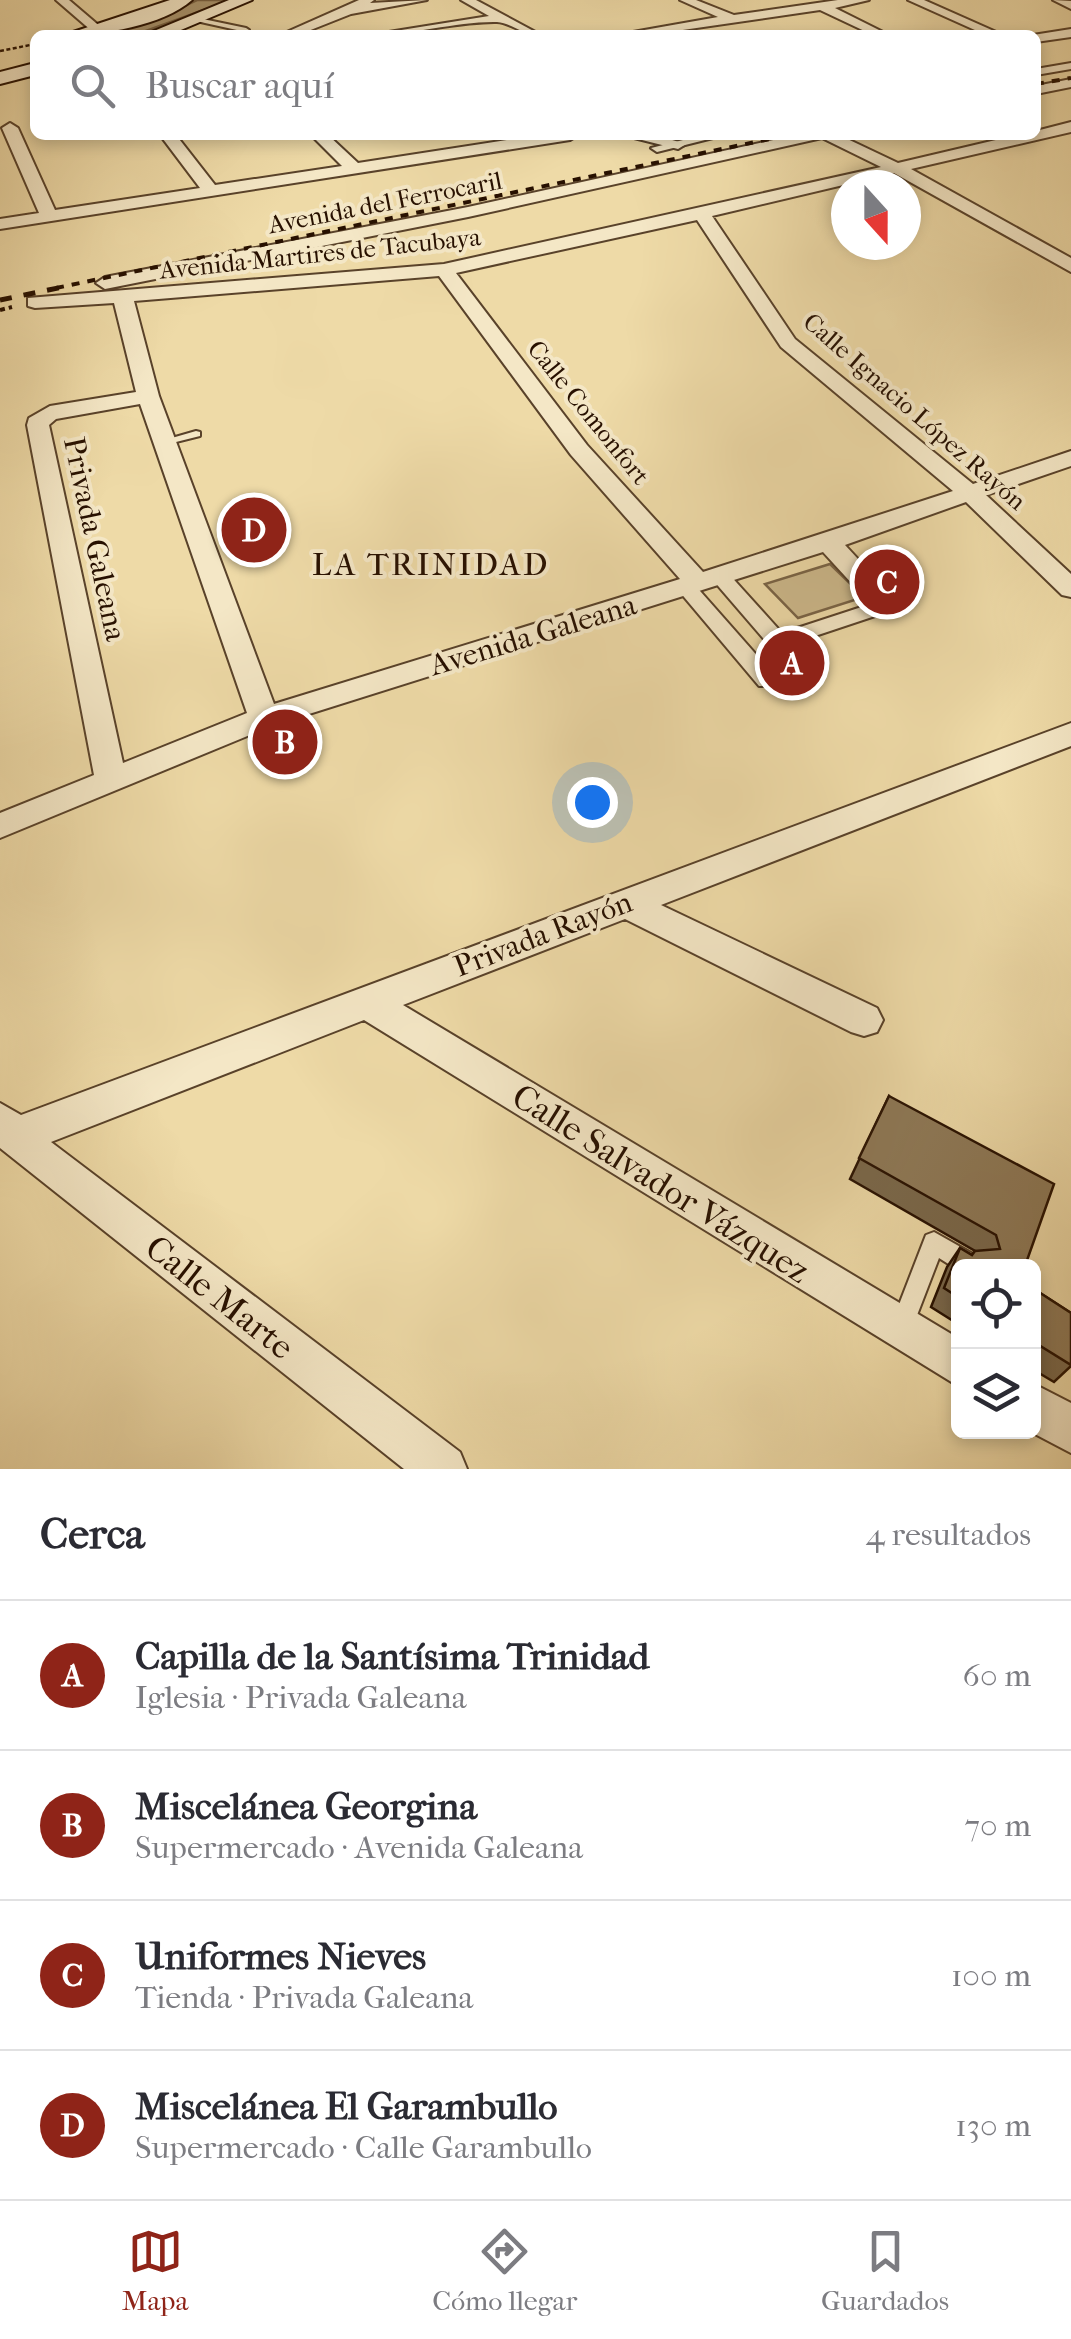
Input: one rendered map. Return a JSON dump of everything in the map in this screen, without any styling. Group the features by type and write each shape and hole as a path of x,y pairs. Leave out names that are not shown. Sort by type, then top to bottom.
{"main road":[{"path":"98,30 184,0"},
{"path":"168,30 244,0"},
{"path":"0,78 30,69"}],"street":[{"path":"62,0 98,30"},
{"path":"308,30 334,24 348,10 368,0"},
{"path":"348,10 421,0"},
{"path":"467,0 525,30"},
{"path":"686,0 733,19"},
{"path":"784,0 804,8"},
{"path":"657,30 864,0"},
{"path":"914,0 985,30"},
{"path":"1059,0 1071,5"},
{"path":"821,6 873,30"},
{"path":"413,30 501,18"},
{"path":"1041,37 1071,33"},
{"path":"1041,55 1068,66"},
{"path":"1041,71 1068,66"},
{"path":"1041,89 1071,83"},
{"name":"Avenida Martires de Tacubaya","path":"1041,134 1071,127"},
{"path":"11,128 48,217"},
{"path":"172,140 212,192"},
{"path":"324,140 356,170"},
{"path":"480,140 490,149"},
{"path":"0,224 541,140"},
{"path":"657,140 678,144"},
{"path":"657,148 696,140"},
{"name":"Avenida del Ferrocaril","path":"113,298 94,288 682,171 798,140"},
{"path":"838,140 897,168 1071,266"},
{"name":"Avenida Martires de Tacubaya","path":"34,302 444,270 1016,140"},
{"name":"Calle Ignacio López Rayón","path":"714,206 788,342 970,493 1071,589"},
{"name":"Calle Comonfort","path":"444,270 579,450 701,582"},
{"path":"113,298 264,718"},
{"name":"Privada Galeana","path":"111,780 38,425 40,418 50,413 148,396"},
{"name":"Avenida Galeana","path":"0,826 264,718 828,542 1071,458"},
{"path":"701,582 786,642 886,606 828,542"},
{"path":"701,582 767,682"},
{"name":"Privada Rayón","path":"8,1129 365,1000 1071,734"},
{"path":"625,903 864,1020"},
{"name":"Calle Salvador Vázquez","path":"365,1000 951,1359"},
{"name":"Calle Marte","path":"8,1129 38,1157 443,1469"},
{"path":"1041,1411 1071,1429"}],"lane":[{"path":"198,20 246,30"},
{"path":"164,442 196,434"},
{"path":"900,1330 934,1243 960,1259"}],"path":[{"path":"0,51 30,45"}],"shaded area":[{"path":"197,0 231,0 149,30 109,30 167,14"},
{"path":"830,564 864,597 798,618 765,584"}],"building":[{"path":"889,1096 1054,1184 1027,1259 956,1259 960,1248 972,1255 975,1251 1000,1249 996,1235 859,1158"},
{"path":"951,1270 951,1292 944,1288"},
{"path":"1041,1294 1071,1313 1071,1365 1041,1346"}],"railway":[{"path":"1041,83 1071,78"},
{"path":"56,288 765,140"},
{"path":"0,300 68,286"}],"place":[{"name":"Miscelánea El Garambullo","path":"254,530"},
{"name":"Uniformes Nieves","path":"887,582"},
{"name":"Capilla de la Santísima Trinidad","path":"792,663"},
{"name":"Miscelánea Georgina","path":"285,742"}],"district":[{"name":"LA TRINIDAD","path":"431,564"}]}
